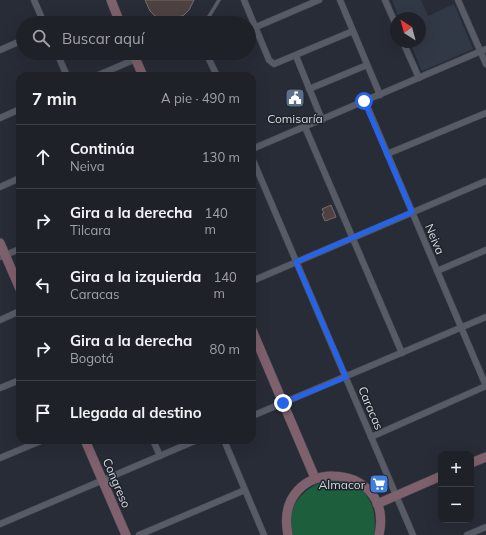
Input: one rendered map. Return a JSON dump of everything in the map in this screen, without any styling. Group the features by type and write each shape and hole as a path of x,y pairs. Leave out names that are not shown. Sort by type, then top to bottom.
{"main road":[{"path":"111,0 117,16"},
{"path":"136,60 141,72"},
{"path":"0,243 3,256 16,282"},
{"path":"256,339 315,478"},
{"name":"Congreso","path":"87,444 126,535"},
{"path":"474,462 486,457"},
{"path":"288,535 286,515 296,492 315,478 328,475 340,475 352,478 371,493 377,504 380,524 378,535"},
{"path":"377,504 438,477"}],"street":[{"path":"34,0 41,16"},
{"path":"244,0 251,16"},
{"path":"319,0 256,27 272,63 277,64 353,31"},
{"path":"340,0 380,95"},
{"path":"385,0 390,12"},
{"path":"458,0 483,51 486,64"},
{"path":"0,50 16,43"},
{"path":"406,48 418,78"},
{"path":"256,148 483,51"},
{"path":"296,56 322,120"},
{"path":"60,60 65,72"},
{"path":"104,72 126,60"},
{"path":"210,60 215,72"},
{"path":"309,89 367,65"},
{"name":"Neiva","path":"364,101 486,386"},
{"path":"0,118 16,111"},
{"path":"387,154 486,113"},
{"path":"305,127 402,353"},
{"name":"Caracas","path":"256,167 413,535"},
{"path":"0,187 16,180"},
{"path":"256,279 486,180"},
{"path":"437,271 486,250"},
{"path":"3,256 16,251"},
{"path":"0,320 16,313"},
{"path":"256,414 486,317"},
{"path":"0,388 16,382"},
{"path":"371,437 486,386"},
{"path":"0,458 33,444"},
{"path":"155,444 160,456"},
{"path":"0,524 188,444"},
{"path":"226,444 264,535"},
{"path":"139,535 245,490"},
{"path":"467,535 486,527"}],"lane":[{"path":"209,16 219,0"}],"shaded area":[{"path":"392,0 421,0 428,16 454,4 473,49 422,71 412,48 426,48 426,12 397,12"}],"green space":[{"path":"329,480 350,484 360,489 365,494 374,513 374,535 293,535 291,516 293,507 311,487"}],"building":[{"path":"145,0 194,0 189,10 181,16 155,16 150,11"},
{"path":"331,205 336,217 325,221 322,214 324,213 322,209"}],"place":[{"name":"Comisaría","path":"295,98"},
{"name":"Almacor","path":"379,484"}],"route":[{"path":"283,403 346,377 296,262 412,212 364,101"}]}
